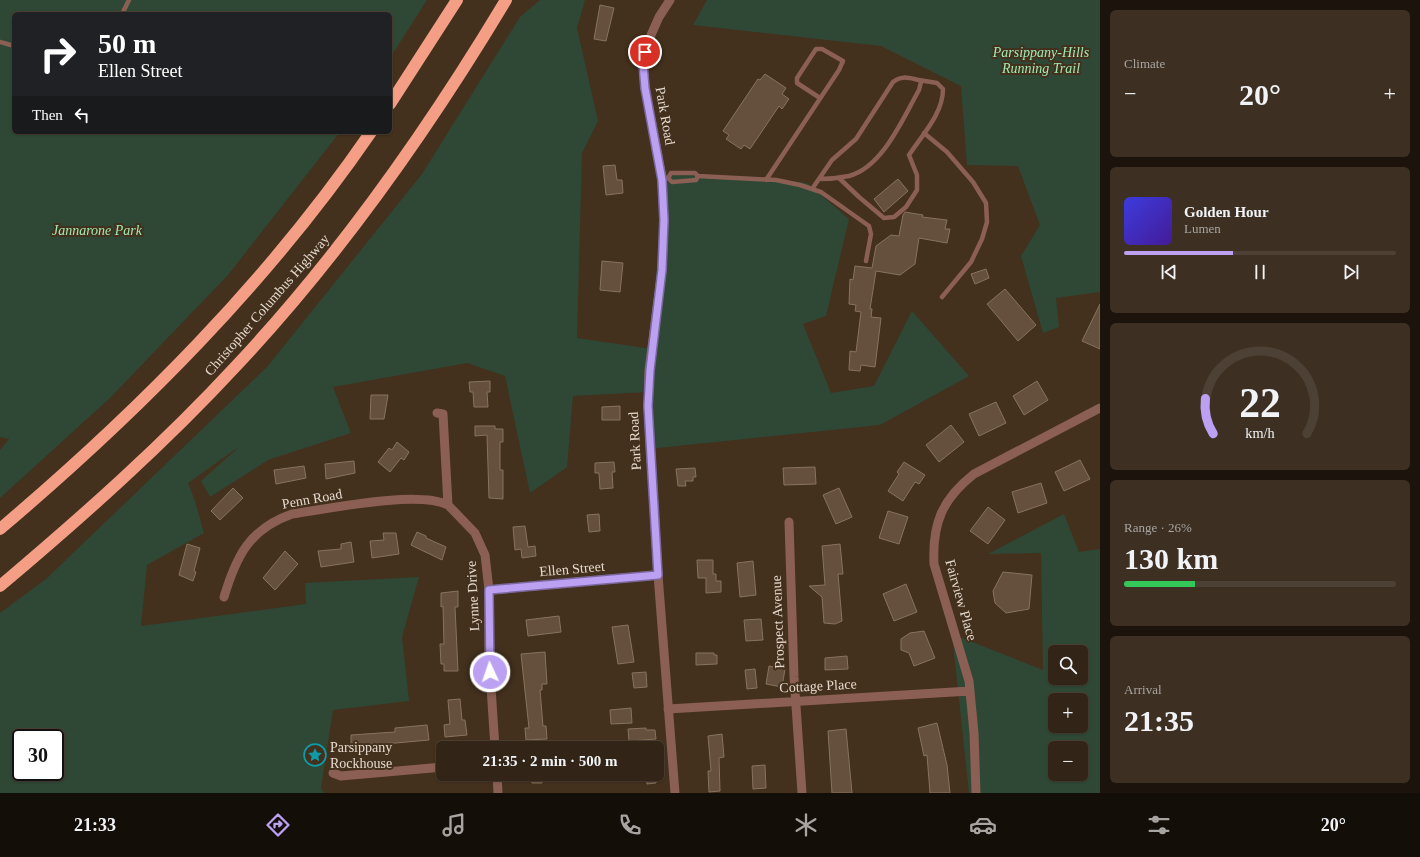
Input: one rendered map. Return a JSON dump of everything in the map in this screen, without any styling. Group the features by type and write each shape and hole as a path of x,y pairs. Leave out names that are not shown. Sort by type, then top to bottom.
{"highway":[{"path":"392,101 456,0"},
{"name":"Christopher Columbus Highway","path":"0,586 131,472 237,365 277,320 361,216 406,155 446,97 506,0"},
{"name":"Christopher Columbus Highway","path":"0,529 106,436 176,367 223,316 294,233 369,134"}],"street":[{"name":"Park Road","path":"670,0 659,17 651,35 643,64 645,88 665,178 662,270 650,370 648,406 658,575 675,793"},
{"name":"Fairview Place","path":"976,793 974,733 969,681 957,638 940,590 934,564 935,531 944,507 961,484 974,474 1100,408"},
{"path":"437,413 443,414 448,505"},
{"name":"Penn Road","path":"224,597 235,565 243,550 268,525 278,519 292,514 395,500 440,501 448,505"},
{"name":"Lynne Drive","path":"448,505 467,523 481,543 486,555 489,590 489,657 495,741"},
{"name":"Prospect Avenue","path":"789,522 796,701 802,793"},
{"name":"Ellen Street","path":"489,590 658,575"},
{"name":"Cottage Place","path":"668,709 970,692"},
{"path":"333,773 341,776 436,768"},
{"path":"497,781 498,793"}],"lane":[{"path":"123,12 130,0"},
{"path":"0,42 12,45"},
{"path":"766,180 839,70 842,61 822,49 816,49 798,78 797,83 820,98"},
{"path":"812,189 832,160 856,139 893,82 899,78 905,77 937,83 943,89 943,100 932,121 909,155 917,175 917,190 906,207 894,217 884,218 839,178"},
{"path":"819,179 851,176 867,168 883,151 919,90 921,82 919,80"},
{"path":"924,133 947,152 973,182 986,202 987,222 982,239 971,262 942,297"},
{"path":"698,176 696,180 672,182 665,178 671,173 695,173 698,176 784,182 820,192 840,204 870,226 871,234 866,261"}],"green space":[{"name":"Jannarone Park","path":"0,0 427,0 392,55 392,12 12,12 12,134 338,134 228,275 110,398 0,498 0,450 9,439 0,437"},
{"path":"540,0 585,0 577,28 598,121 582,153 577,338 652,349 662,175 744,176 807,183 849,219 826,316 803,324 831,393 874,386 912,311 969,376 880,425 648,449 648,392 573,396 567,467 530,493 505,376 467,363 333,387 351,433 268,460 210,497 201,481 240,446 188,483 204,533 147,565 141,626 306,604 305,583 419,577 402,637 409,701 333,710 321,788 324,793 0,793 0,613 46,579 267,367 422,174 520,17"},
{"name":"Parsippany-Hills Running Trail","path":"707,0 1100,0 1100,292 1056,298 1059,327 1043,333 1021,256 1040,225 1018,166 967,165 961,86 881,46 693,25"},
{"path":"1064,514 1079,552 1100,549 1100,793 969,793 952,634 1043,670 1041,553 988,554"}],"building":[{"path":"600,5 614,8 606,41 594,39"},
{"path":"765,74 786,88 782,94 789,99 782,109 779,106 750,149 744,145 741,149 726,139 729,135 723,131 758,79 760,80"},
{"path":"615,165 617,180 622,180 623,193 606,195 603,166"},
{"path":"898,179 908,191 884,212 874,199"},
{"path":"905,212 923,215 922,217 947,220 945,229 950,229 947,243 919,238 915,264 900,275 876,271 870,309 872,309 871,317 881,318 875,367 861,365 860,371 849,370 850,351 856,352 861,312 855,311 856,305 849,304 850,279 853,280 855,266 872,268 876,246 891,235 899,236 903,215"},
{"path":"602,261 623,263 620,292 600,290"},
{"path":"986,269 989,278 975,284 971,274"},
{"path":"1005,289 1036,325 1018,341 987,304"},
{"path":"1100,304 1100,349 1082,341"},
{"path":"490,381 490,392 487,392 488,407 474,407 473,392 470,392 469,382"},
{"path":"1037,381 1048,400 1024,415 1013,396"},
{"path":"371,395 388,395 384,419 370,419"},
{"path":"996,402 1006,423 979,436 969,414"},
{"path":"620,406 620,420 602,420 602,407"},
{"path":"951,425 964,442 939,462 926,445"},
{"path":"475,426 495,426 495,429 503,429 503,442 500,442 500,470 503,470 503,499 489,498 487,435 475,436"},
{"path":"397,442 409,452 404,460 401,458 390,472 378,462 389,448 392,450"},
{"path":"1080,460 1090,479 1064,491 1055,472"},
{"path":"354,461 355,473 326,479 325,464"},
{"path":"614,462 615,472 612,472 613,488 600,489 599,473 595,473 595,463"},
{"path":"904,462 925,475 919,484 915,482 903,501 888,491 899,474 897,472"},
{"path":"304,466 306,478 276,484 274,470"},
{"path":"815,467 816,484 784,485 783,468"},
{"path":"695,468 696,477 693,477 693,481 685,481 686,486 678,486 676,469"},
{"path":"1041,483 1047,503 1018,513 1012,492"},
{"path":"233,488 243,498 220,520 211,511"},
{"path":"839,488 852,517 836,524 823,495"},
{"path":"988,507 1005,520 988,544 970,531"},
{"path":"888,511 908,517 899,544 879,538"},
{"path":"599,514 600,531 589,532 587,515"},
{"path":"525,526 528,547 535,546 536,556 522,558 521,549 515,550 513,527"},
{"path":"417,532 446,547 442,560 411,545"},
{"path":"383,533 396,533 399,554 372,558 370,541 384,540"},
{"path":"351,542 354,562 321,567 318,551 341,549 341,544"},
{"path":"187,544 200,548 193,581 179,575"},
{"path":"840,544 843,574 838,574 842,621 835,624 824,623 822,597 809,586 825,585 822,546"},
{"path":"285,551 298,564 275,590 263,578"},
{"path":"697,560 713,560 713,574 716,574 716,581 721,581 721,592 706,593 706,578 698,578"},
{"path":"753,561 756,595 740,597 737,563"},
{"path":"1003,572 1032,575 1029,609 1006,613 995,603 993,591"},
{"path":"906,584 917,612 894,621 883,594"},
{"path":"458,591 458,607 455,607 458,671 444,671 444,664 441,664 440,644 444,644 443,606 441,607 441,593"},
{"path":"559,616 561,632 528,636 526,620"},
{"path":"761,619 763,640 746,641 744,620"},
{"path":"628,625 634,662 618,664 612,627"},
{"path":"924,631 935,658 914,666 909,653 901,650 901,639 910,633"},
{"path":"545,652 547,684 542,684 542,690 540,690 543,726 546,726 547,739 526,740 525,728 529,728 521,654"},
{"path":"696,653 714,653 714,655 717,655 717,664 696,665"},
{"path":"847,656 848,669 825,670 825,658"},
{"path":"769,666 785,669 782,687 766,684"},
{"path":"755,669 757,688 747,689 745,670"},
{"path":"646,672 647,687 634,688 632,673"},
{"path":"460,699 462,720 465,720 467,735 445,737 444,725 450,724 448,700"},
{"path":"631,708 632,723 611,724 610,710"},
{"path":"937,723 947,765 950,793 930,793 927,755 924,756 918,728"},
{"path":"427,725 429,740 351,745 351,735 395,732 395,728"},
{"path":"646,728 646,730 655,730 656,739 629,741 628,729"},
{"path":"846,729 852,793 832,793 828,731"},
{"path":"722,734 724,757 719,758 720,791 709,792 708,771 711,771 708,736"},
{"path":"765,765 766,788 753,789 752,766"},
{"path":"532,781 542,781 542,783 532,783"},
{"path":"647,781 656,781 656,783 647,784"}],"place":[{"name":"Parsippany Rockhouse","path":"315,755"}],"route":[{"path":"490,672 489,590 658,575 652,489 648,387 660,293 664,220 662,180 659,159 645,88 643,64 645,52"}]}
